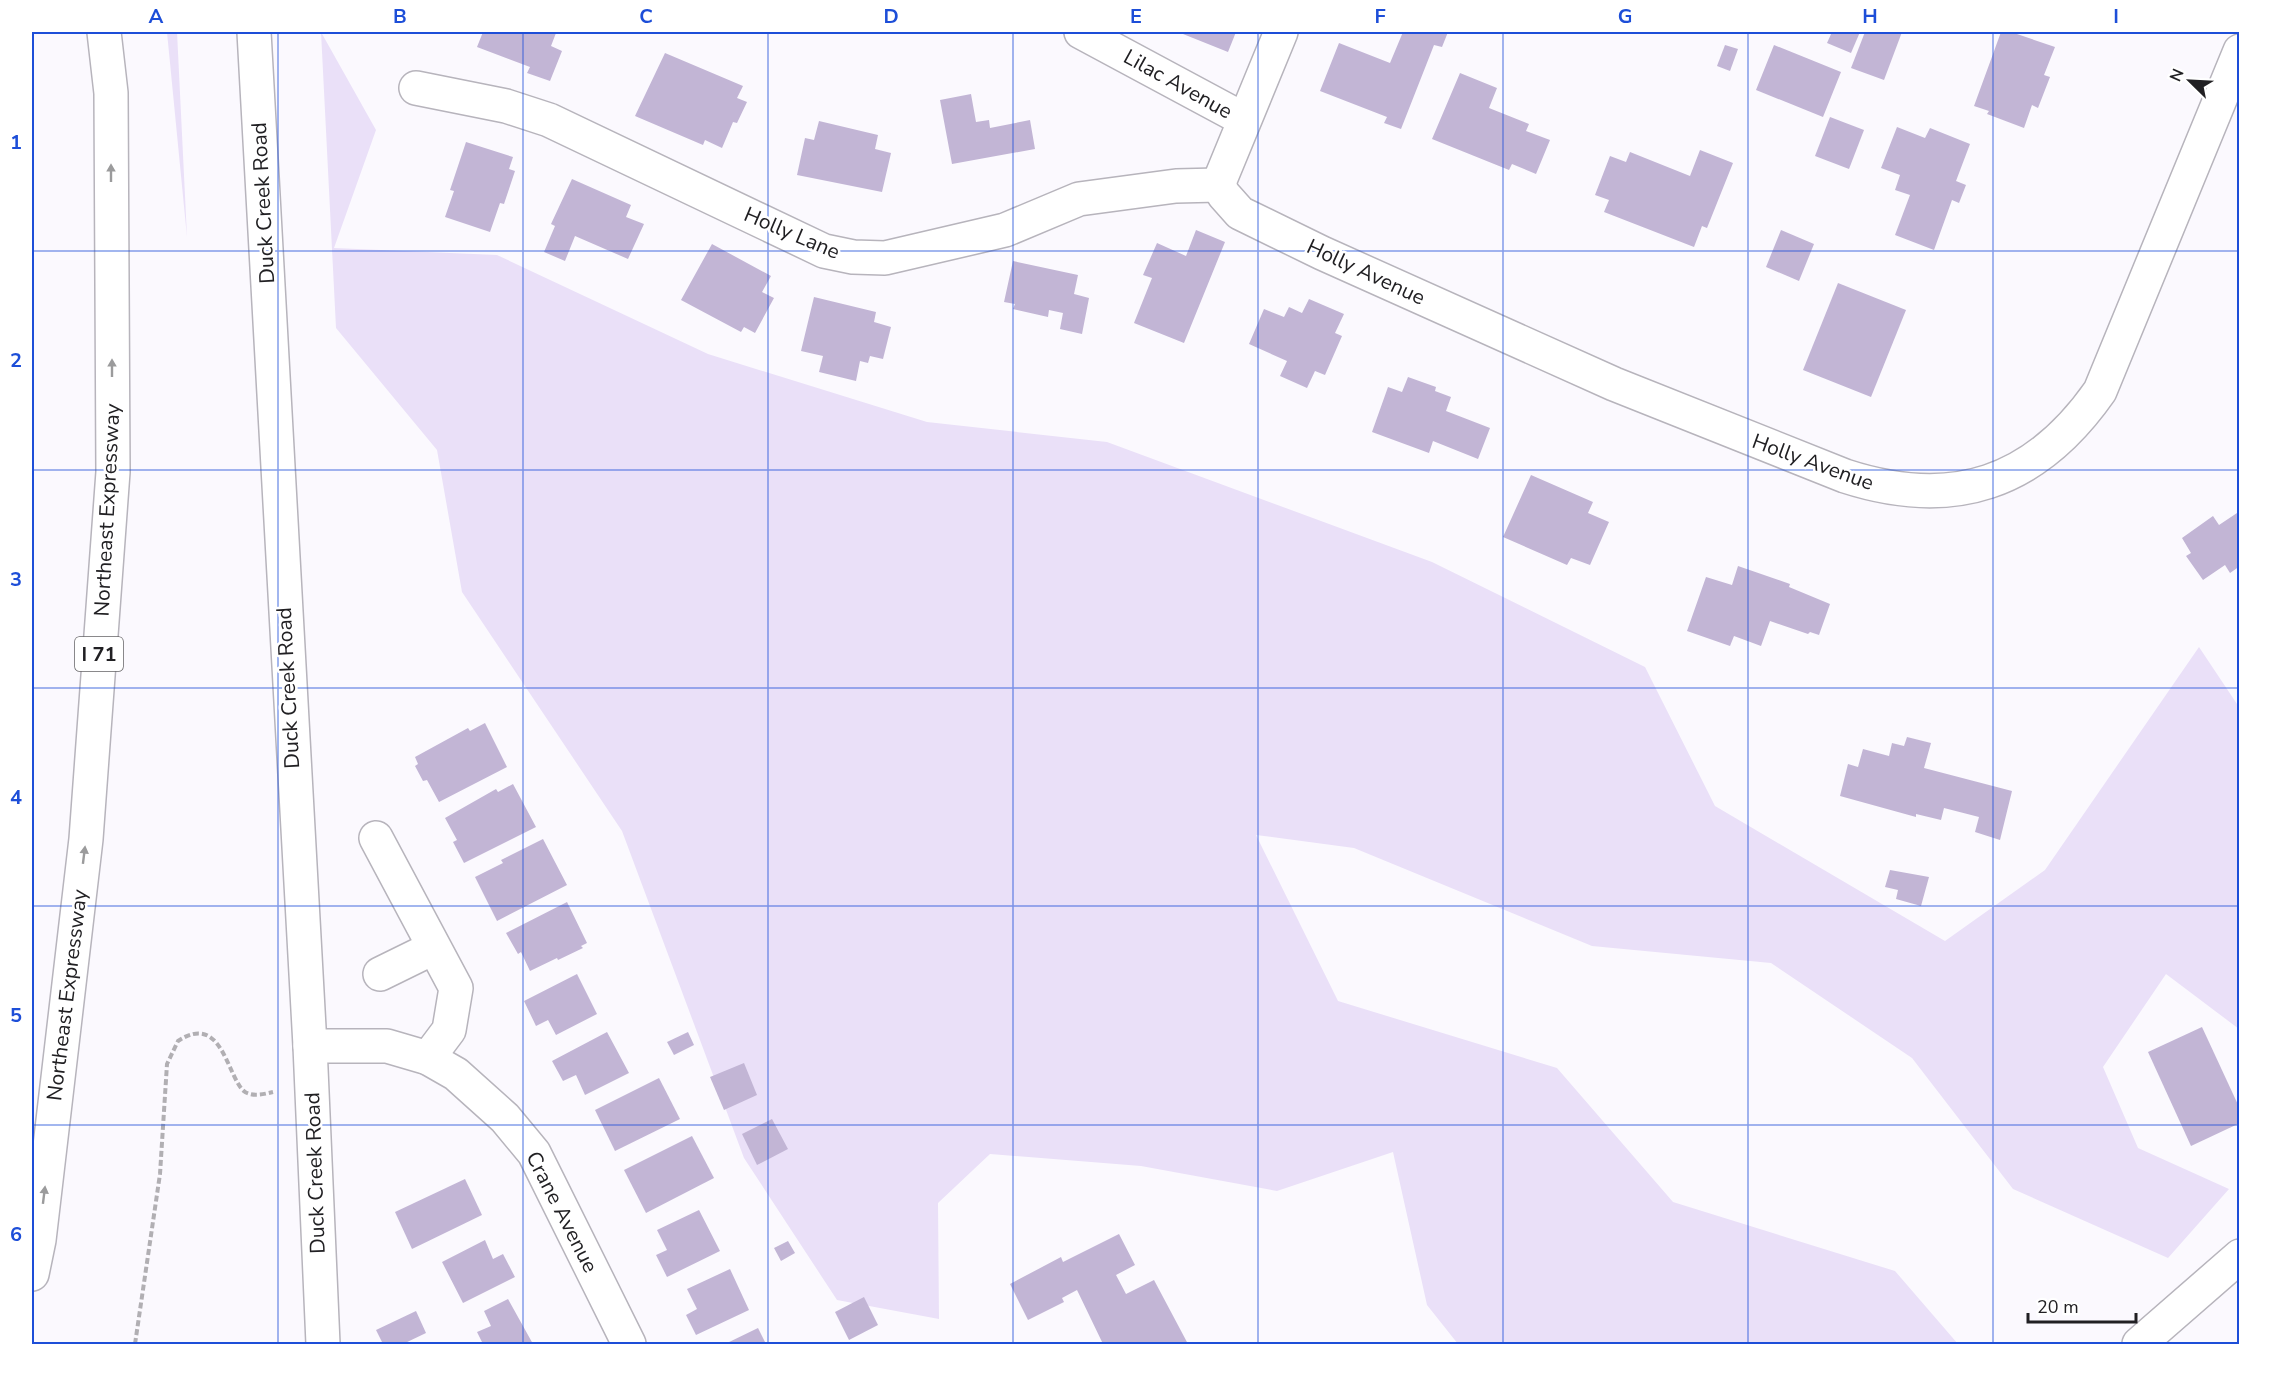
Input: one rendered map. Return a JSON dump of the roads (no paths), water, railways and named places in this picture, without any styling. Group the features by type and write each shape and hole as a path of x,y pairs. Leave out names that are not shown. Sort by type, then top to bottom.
{"main road":[{"name":"Northeast Expressway","path":"32,1274 39,1240 86,839 113,472 111,93 104,32"},
{"name":"Duck Creek Road","path":"254,32 310,1046 323,1344"},
{"name":"Lilac Avenue","path":"1081,32 1243,120"},
{"path":"1218,185 1281,32"},
{"name":"Holly Avenue","path":"1218,185 1240,213 1322,253 1614,384 1878,487 1930,492 1954,489 1997,479 2028,464 2080,419 2100,391 2240,51"},
{"name":"Holly Lane","path":"416,88 506,106 549,120 824,251 854,257 885,258 1005,230 1079,199 1176,186 1218,185"},
{"path":"376,838 456,988 449,1030 428,1058"},
{"path":"380,974 433,948"},
{"name":"Crane Avenue","path":"310,1046 387,1046 428,1058 456,1074 505,1118 534,1153 629,1344"},
{"path":"2139,1344 2240,1256"}]}
